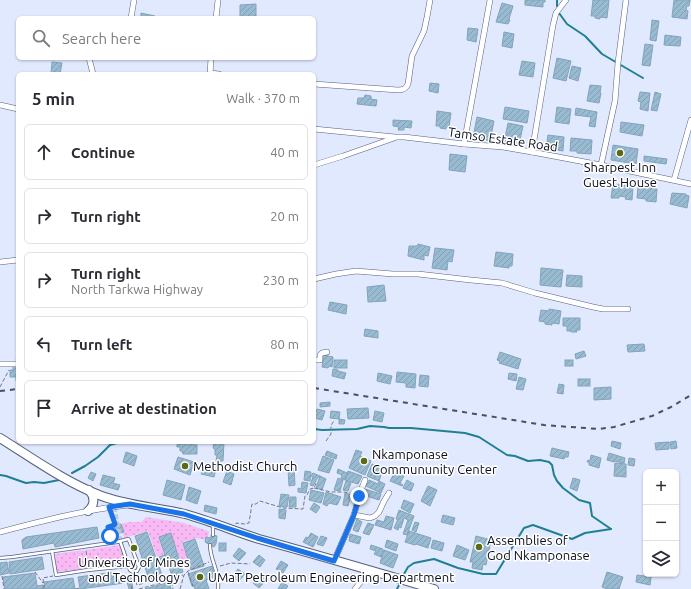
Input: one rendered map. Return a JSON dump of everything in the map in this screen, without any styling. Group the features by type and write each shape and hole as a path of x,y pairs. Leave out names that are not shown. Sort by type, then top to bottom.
{"main road":[{"path":"0,438 65,478 100,496 130,504 184,514 257,538 434,589"},
{"path":"88,511 92,507 94,501 89,490"}],"street":[{"path":"131,16 134,0"},
{"path":"216,16 218,0"},
{"path":"316,84 398,90 405,89 408,84 412,56 425,25 430,0"},
{"path":"464,144 490,0"},
{"path":"532,152 553,25 556,13 566,0"},
{"path":"601,165 615,101 626,0"},
{"path":"90,60 92,72"},
{"path":"210,72 211,60"},
{"path":"0,105 16,109"},
{"path":"674,180 691,120"},
{"path":"316,129 397,137"},
{"name":"Tamso Estate Road","path":"316,164 397,137 408,137 502,147 601,165 691,184"},
{"path":"0,262 16,260"},
{"path":"316,279 356,271 393,274 418,274 502,283 535,293 593,307 603,309 628,309"},
{"path":"316,360 320,360 320,355 327,352"},
{"path":"0,364 16,364"},
{"path":"334,561 354,515 365,480"},
{"path":"354,515 370,518 375,516 379,512 389,494"},
{"path":"0,532 88,511 130,504"},
{"path":"355,589 370,570"}],"lane":[{"path":"213,523 213,535"},
{"path":"0,558 128,539 130,540 138,567 137,571 131,572 119,541"},
{"path":"210,544 210,552 216,567 218,589"},
{"path":"52,551 56,575 128,566"}],"path":[{"path":"0,387 11,364 16,358"},
{"path":"326,441 331,434 331,426 335,420"},
{"path":"236,523 249,523 252,504 256,504 260,501 283,508 303,509 305,496 310,489 314,488 317,481"},
{"path":"314,488 331,492 344,492 359,496"},
{"path":"109,507 115,524 108,527 110,536 116,535 119,541"},
{"path":"85,546 88,570"},
{"path":"180,589 184,575 188,571 213,561"},
{"path":"216,567 231,563 250,564"},
{"path":"188,571 194,589"},
{"path":"35,572 43,583"},
{"path":"131,572 137,585 152,581"},
{"path":"44,589 43,578 56,575"},
{"path":"158,579 184,575"},
{"path":"2,576 4,589"},
{"path":"118,582 129,579 132,589"},
{"path":"139,589 172,580 173,589"},
{"path":"75,589 79,588"}],"shaded area":[{"path":"146,517 184,523 208,531 208,537 206,537 206,540 196,538 182,542 189,564 182,566 171,533 159,537 164,555 157,557 148,531 124,538 121,524 141,522"},
{"path":"120,545 128,562 88,568 86,550"},
{"path":"85,550 88,568 58,572 55,554"}],"building":[{"path":"525,0 545,0 545,2 543,2 543,7 525,5"},
{"path":"593,0 609,0 607,18 600,17 600,19 595,18 595,16 591,16"},
{"path":"674,0 690,0 689,6 687,6 686,10 688,11 687,19 672,17"},
{"path":"502,3 513,6 508,24 496,22"},
{"path":"256,4 256,16 240,16 240,5"},
{"path":"141,13 155,16 141,16"},
{"path":"652,20 659,21 656,41 650,40"},
{"path":"468,28 478,29 476,42 467,40"},
{"path":"504,32 514,34 512,48 502,46"},
{"path":"665,35 681,37 680,46 664,45"},
{"path":"645,44 653,45 650,66 642,65"},
{"path":"557,58 571,61 566,81 553,78"},
{"path":"522,61 535,63 533,77 519,75"},
{"path":"52,62 62,63 60,72 51,72"},
{"path":"572,66 581,68 578,81 569,78"},
{"path":"430,83 439,84 438,93 429,91"},
{"path":"590,85 601,86 599,103 587,101"},
{"path":"640,92 650,93 648,111 640,109 641,102 638,101"},
{"path":"655,92 661,94 657,111 651,110"},
{"path":"365,95 371,96 371,99 377,100 376,106 357,104 358,98 364,98"},
{"path":"505,107 529,111 527,123 503,119"},
{"path":"557,107 571,109 569,124 555,122"},
{"path":"576,108 597,112 595,127 589,126 591,117 575,115"},
{"path":"437,111 451,113 449,127 446,127 446,129 436,126"},
{"path":"477,117 494,121 490,141 473,137"},
{"path":"393,120 412,121 411,128 404,127 404,130 398,130 399,127 393,126"},
{"path":"621,122 644,125 642,136 620,132"},
{"path":"508,123 523,126 519,145 504,142"},
{"path":"548,135 564,137 563,151 549,147 549,149 546,149"},
{"path":"571,138 592,140 591,154 570,151"},
{"path":"613,145 638,149 636,164 611,160"},
{"path":"450,154 467,156 465,172 449,170"},
{"path":"644,156 667,159 666,164 644,161"},
{"path":"613,184 633,186 632,200 619,196 619,198 611,198"},
{"path":"646,186 657,189 656,202 637,198 638,187"},
{"path":"672,193 686,194 689,196 687,208 670,204"},
{"path":"418,244 430,247 428,256 424,255 424,260 408,256 409,246 417,246"},
{"path":"435,248 454,250 452,262 448,261 447,270 432,268"},
{"path":"496,252 513,254 512,266 509,266 509,268 494,266"},
{"path":"541,268 563,270 561,287 540,285"},
{"path":"567,275 582,276 582,287 566,286"},
{"path":"384,285 386,301 368,302 367,287"},
{"path":"330,302 347,305 346,314 328,310"},
{"path":"549,309 561,311 559,324 545,324 545,322 539,321 541,310 549,311"},
{"path":"563,318 580,318 580,330 576,330 577,332 567,331 567,326 563,326"},
{"path":"365,329 378,331 378,338 364,336"},
{"path":"644,344 645,351 628,352 627,345"},
{"path":"584,351 586,356 576,359 575,354"},
{"path":"500,352 521,359 518,369 499,363 500,361 497,360"},
{"path":"324,355 333,357 332,367 322,367"},
{"path":"334,360 347,360 347,368 334,368"},
{"path":"565,360 573,360 573,366 565,366"},
{"path":"13,366 16,366 16,377 10,377 10,370 13,370"},
{"path":"333,369 346,373 344,379 332,376"},
{"path":"397,372 416,374 415,388 406,387 406,383 396,382"},
{"path":"378,373 392,376 390,384 377,381"},
{"path":"509,373 517,374 516,381 508,379"},
{"path":"420,375 429,376 428,387 419,386"},
{"path":"519,377 526,379 523,390 516,389"},
{"path":"578,379 590,379 590,386 578,386"},
{"path":"559,384 564,385 563,394 557,393"},
{"path":"611,387 611,399 594,400 594,388"},
{"path":"330,402 330,406 320,407 320,403"},
{"path":"368,408 369,418 348,419 347,409"},
{"path":"317,409 325,411 322,420 316,418"},
{"path":"331,411 340,412 339,419 330,418"},
{"path":"375,411 384,413 382,422 373,420"},
{"path":"339,419 345,420 344,424 339,424"},
{"path":"612,441 621,443 620,449 611,446"},
{"path":"676,441 677,448 671,449 670,442"},
{"path":"669,442 669,449 656,450 655,443"},
{"path":"177,444 197,445 197,454 183,454 182,451 180,451 180,447 177,447"},
{"path":"214,444 224,444 223,461 216,461 217,455 215,455 215,449 213,448"},
{"path":"552,448 569,452 568,457 565,457 564,459 550,456"},
{"path":"356,450 362,452 360,456 371,461 365,475 349,468"},
{"path":"327,451 337,455 336,459 325,455"},
{"path":"126,452 137,456 134,466 123,462"},
{"path":"609,453 625,458 624,463 607,460"},
{"path":"591,455 601,458 599,468 589,465 589,462 587,462 588,460 590,461"},
{"path":"323,456 334,460 329,473 318,470"},
{"path":"178,457 194,462 190,475 174,469"},
{"path":"629,458 635,459 634,466 628,465"},
{"path":"615,463 626,464 626,477 614,476"},
{"path":"372,464 383,469 379,481 367,476"},
{"path":"206,467 216,469 214,477 201,474 203,470 205,471"},
{"path":"288,469 294,469 295,485 289,486"},
{"path":"338,469 347,473 345,480 341,478 342,475 337,473"},
{"path":"227,471 234,474 231,485 223,482"},
{"path":"305,471 311,472 310,481 304,480"},
{"path":"348,471 362,476 358,484 345,480"},
{"path":"91,472 96,474 93,481 88,478"},
{"path":"395,472 404,476 400,483 403,485 402,486 390,481"},
{"path":"313,473 320,476 313,486 310,485 313,477 311,476"},
{"path":"103,475 115,478 113,483 120,485 118,490 100,485"},
{"path":"320,476 326,479 322,490 316,488"},
{"path":"338,478 343,480 340,491 334,490"},
{"path":"573,478 580,480 577,491 570,488"},
{"path":"167,480 185,485 181,500 163,495"},
{"path":"369,480 378,484 379,481 385,484 381,493 366,486"},
{"path":"407,480 414,484 411,491 403,488"},
{"path":"346,481 351,483 348,491 343,490"},
{"path":"302,482 308,483 306,493 298,492 298,488 301,489"},
{"path":"428,486 437,490 430,506 421,501"},
{"path":"189,487 201,491 197,504 186,500"},
{"path":"365,489 381,494 379,500 363,495"},
{"path":"311,490 324,493 321,503 309,500"},
{"path":"326,492 341,497 337,505 329,503 327,506 323,504"},
{"path":"345,493 351,495 348,506 343,505"},
{"path":"281,494 289,495 287,507 279,506"},
{"path":"290,497 296,497 296,507 289,507"},
{"path":"404,500 414,504 410,513 401,508"},
{"path":"314,503 320,507 316,513 310,509"},
{"path":"205,505 217,508 216,514 204,511"},
{"path":"279,509 286,510 285,519 279,518"},
{"path":"399,510 414,516 407,535 403,534 408,520 404,518 401,528 399,527 398,530 394,528 398,519 396,519"},
{"path":"443,515 455,518 453,525 441,522"},
{"path":"386,516 394,518 391,530 375,525 377,520 384,522"},
{"path":"357,519 362,522 358,532 353,530"},
{"path":"415,522 419,523 416,532 412,530"},
{"path":"368,523 374,525 369,535 363,533"},
{"path":"121,524 124,532 111,535 108,527"},
{"path":"97,527 99,538 55,547 54,543 23,549 22,540 26,537"},
{"path":"409,531 431,538 428,548 405,542"},
{"path":"147,532 162,575 149,580 135,536"},
{"path":"171,533 183,572 172,576 159,537"},
{"path":"311,533 318,537 313,547 303,542"},
{"path":"350,534 361,537 359,544 349,541"},
{"path":"211,535 217,536 214,547 205,542 206,537 211,538"},
{"path":"321,536 327,538 323,546 317,544"},
{"path":"476,536 491,540 486,565 483,564 482,570 472,568 473,562 470,562"},
{"path":"195,539 204,566 191,570 183,543"},
{"path":"387,540 398,544 396,551 385,547"},
{"path":"433,540 444,543 442,551 431,548"},
{"path":"219,543 226,543 226,551 219,551"},
{"path":"371,545 383,549 381,557 374,554 376,551 370,549"},
{"path":"457,545 469,550 465,560 453,556"},
{"path":"239,548 246,553 239,561 233,556"},
{"path":"384,550 398,555 393,568 380,563"},
{"path":"165,555 166,559 157,562 156,558"},
{"path":"259,555 265,560 260,567 253,562"},
{"path":"42,557 44,569 10,574 9,562"},
{"path":"281,561 288,565 283,573 276,569"},
{"path":"7,562 9,573 0,575 0,563"},
{"path":"212,566 215,577 206,580 209,589 195,589 194,585 192,586 188,574"},
{"path":"238,569 245,574 238,582 232,576"},
{"path":"115,572 117,584 80,589 78,577"},
{"path":"607,572 623,577 619,589 607,589 602,587"},
{"path":"35,573 37,586 43,585 43,589 5,589 3,577"},
{"path":"260,575 266,580 259,588 253,583"},
{"path":"637,575 651,577 650,585 636,582"},
{"path":"131,577 133,589 129,589 127,582 117,584 116,580"},
{"path":"73,578 75,589 45,589 44,582"},
{"path":"170,582 171,589 145,589 155,586"},
{"path":"282,582 288,586 286,589 278,589"}],"waterway":[{"path":"557,0 557,6"},
{"path":"559,13 567,24 585,36 602,54 643,78"},
{"path":"316,429 357,429 370,426 465,433 479,437 507,455 515,456 528,461 540,460 549,462 552,465 557,481 563,488 579,500 590,503 592,516 611,529"},
{"path":"72,473 98,457 110,445 113,444"},
{"path":"0,475 26,483 44,483 59,480"},
{"path":"404,574 408,567 414,563 434,559 458,568 483,574 496,574 524,528 533,525 572,539 585,533 611,529"},
{"path":"397,589 401,581"}],"tunnel":[{"path":"114,507 120,541"}],"railway":[{"path":"316,388 544,425 598,429 614,427 652,416 691,395"},
{"path":"0,391 16,389"}],"place":[{"name":"Sharpest Inn Guest House","path":"620,153"},
{"name":"Nkamponase Commununity Center","path":"364,461"},
{"name":"Methodist Church","path":"185,466"},
{"name":"Assemblies of God Nkamponase","path":"479,547"},
{"name":"University of Mines and Technology","path":"134,548"},
{"name":"UMaT Petroleum Engineering Department","path":"200,577"}],"route":[{"path":"110,536 108,527 115,524 109,507 130,504 184,514 334,561 354,515 359,496"}]}
